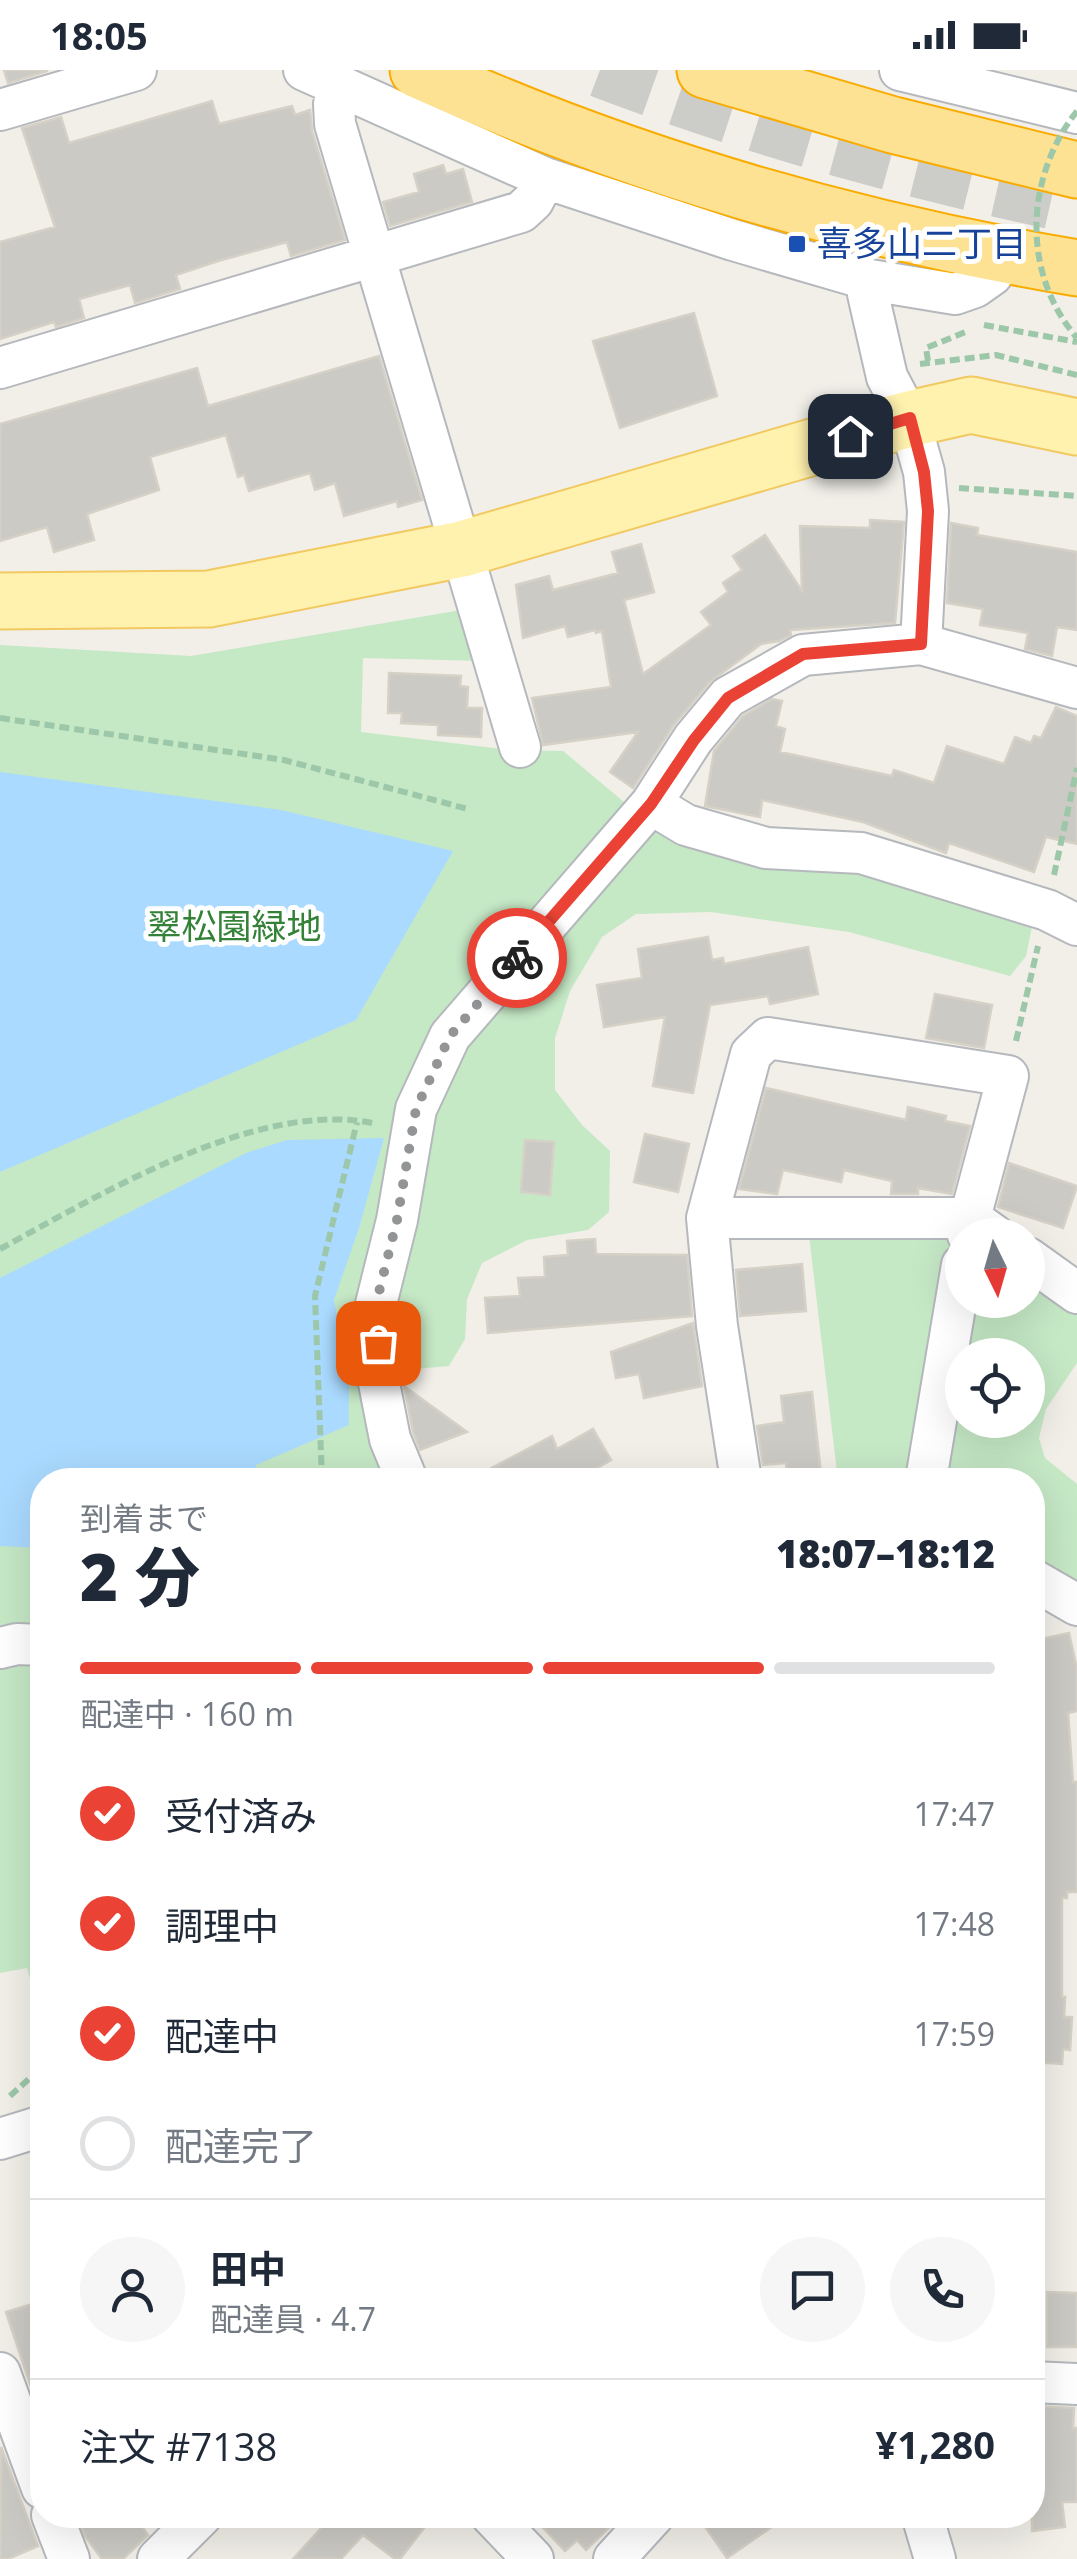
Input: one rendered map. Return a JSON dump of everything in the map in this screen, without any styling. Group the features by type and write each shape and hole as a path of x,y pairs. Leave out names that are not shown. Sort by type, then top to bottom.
{"highway":[{"path":"418,70 576,137 725,188 805,211 1005,256 1077,268"},
{"path":"705,70 893,126 1077,170"}],"main road":[{"path":"0,601 210,599 462,548 910,418 971,405 1077,427"}],"street":[{"path":"0,110 136,70"},
{"path":"304,70 545,178 870,280 955,294 975,288 992,275 1005,256"},
{"path":"900,70 1034,85 1077,112"},
{"path":"340,87 334,104 335,124 520,747"},
{"path":"0,368 521,212 533,201 545,178"},
{"path":"870,280 868,294 887,377 910,418 924,472 928,511 921,644"},
{"path":"402,1468 390,1438 379,1382 376,1304 397,1220 416,1109 450,1036 651,804 728,698 803,654 921,644 1077,688"},
{"path":"651,804 686,825 766,848 861,853 1047,910 1077,925"},
{"path":"739,1468 707,1218 751,1054 768,1038 1008,1076 980,1218"},
{"path":"707,1218 945,1228"},
{"path":"1045,1270 1077,1293"},
{"path":"928,1468 953,1318"},
{"path":"1045,1587 1077,1605"},
{"path":"0,1648 30,1645"},
{"path":"3,2121 30,2124"},
{"path":"0,2373 30,2455"},
{"path":"1045,2383 1077,2384"},
{"path":"57,2528 69,2559"},
{"path":"158,2559 189,2528"},
{"path":"503,2528 532,2559"},
{"path":"614,2559 642,2528"},
{"path":"926,2528 935,2559"}],"path":[{"path":"1077,112 1062,130 1052,152 1040,187 1036,221 1042,280 1077,340"},
{"path":"1077,340 986,324 926,348 928,361 996,355 1077,374"},
{"path":"953,488 1077,496"},
{"path":"0,718 284,760 468,809"},
{"path":"0,1249 201,1147 284,1124 357,1122 412,1132"},
{"path":"322,1468 315,1296 357,1122"},
{"path":"3,2121 17,2087 30,2077"}],"green space":[{"name":"翠松園緑地","path":"467,609 485,661 363,658 361,732 510,750 563,751 630,807 527,924 383,1215 391,1468 30,1468 30,1979 27,1968 0,1973 0,645 191,656"},
{"path":"652,814 855,862 1034,917 1026,956 1010,976 849,932 711,912 636,914 602,937 570,991 555,1038 555,1090 582,1125 610,1151 609,1212 588,1230 527,1240 482,1263 467,1299 465,1339 449,1366 393,1371 390,1306 429,1115 460,1040"},
{"path":"808,1227 945,1230 945,1318 949,1318 923,1468 837,1468"},
{"path":"1045,1282 1077,1306 1077,1363 1045,1413 1045,1338 956,1338 959,1318 1045,1318"},
{"path":"945,1402 945,1438 1039,1438 1045,1458 1077,1484 1077,1592 1045,1572 1045,1468 934,1468"}],"water":[{"path":"0,772 281,810 453,851 356,1020 0,1172"},
{"path":"384,1138 334,1300 349,1381 349,1425 256,1468 30,1468 30,1547 0,1546 0,1278 246,1153 287,1140"}],"building":[{"path":"4,70 47,70 47,71 8,83"},
{"path":"212,101 219,124 292,106 295,115 310,110 312,131 345,240 291,256 287,242 218,261 176,275 180,289 135,303 130,285 79,299 84,318 56,327 54,322 0,339 0,242 55,227 22,128 61,117 69,143"},
{"path":"443,165 446,174 463,169 472,202 390,226 383,202 419,192 414,174"},
{"path":"694,313 717,396 620,428 593,341"},
{"path":"379,356 422,500 398,507 397,501 344,516 335,483 315,490 310,473 249,491 244,475 238,477 226,435 150,457 159,490 87,514 94,540 54,552 47,527 0,541 0,424 197,368 208,406"},
{"path":"870,520 904,522 895,623 790,630 791,635 779,641 761,644 710,682 673,726 633,788 610,772 638,732 543,745 532,698 611,687 602,631 568,637 565,626 523,638 516,585 549,576 553,590 618,573 612,552 641,544 654,592 624,600 643,674 711,625 701,612 728,592 723,583 742,570 733,556 765,535 802,591 800,526 870,528"},
{"path":"951,523 978,528 977,535 1077,552 1077,630 1057,627 1052,656 1025,649 1028,633 980,625 983,609 947,603"},
{"path":"389,673 461,676 460,686 468,687 467,708 482,708 481,737 438,735 438,725 401,723 402,713 388,713"},
{"path":"772,699 782,701 776,726 785,729 780,752 892,776 894,770 934,783 947,746 1004,764 1015,737 1031,743 1034,736 1041,738 1056,707 1077,716 1077,844 1046,837 1034,872 949,843 946,853 863,822 762,800 760,817 705,806 714,751 743,716"},
{"path":"708,937 712,960 723,958 724,964 808,947 818,994 770,1004 768,996 710,1005 693,1093 653,1086 665,1017 604,1027 597,985 642,978 638,949"},
{"path":"935,994 992,1005 984,1048 926,1038"},
{"path":"766,1088 906,1120 908,1107 970,1126 952,1194 918,1188 918,1194 891,1194 892,1181 844,1170 841,1182 783,1170 777,1194 739,1189"},
{"path":"645,1134 689,1144 678,1192 634,1182"},
{"path":"525,1140 554,1142 550,1195 521,1192"},
{"path":"1009,1163 1077,1186 1063,1228 1045,1222 1045,1218 998,1207"},
{"path":"595,1239 596,1254 687,1255 692,1316 488,1333 485,1298 520,1296 518,1278 545,1277 544,1257 568,1255 567,1241"},
{"path":"802,1264 806,1311 740,1316 736,1270"},
{"path":"693,1323 702,1386 644,1398 639,1374 616,1378 611,1352"},
{"path":"404,1386 467,1432 420,1450"},
{"path":"812,1392 820,1468 786,1468 786,1463 763,1465 757,1426 784,1422 781,1396"},
{"path":"593,1429 611,1460 597,1468 492,1468 552,1436 557,1449"},
{"path":"1069,1633 1077,1669 1077,1711 1068,1713 1073,1782 1077,1782 1077,1892 1067,1892 1067,1898 1062,1898 1062,1997 1064,2017 1072,2017 1070,2050 1063,2049 1062,2064 1045,2063 1045,1638"},
{"path":"1047,2292 1077,2293 1077,2347 1047,2347"},
{"path":"30,2305 30,2384 6,2312"},
{"path":"1045,2407 1074,2408 1077,2502 1062,2502 1065,2527 1032,2531 1045,2528"},
{"path":"1,2447 38,2546 0,2559"},
{"path":"82,2528 143,2528 148,2535 123,2559 102,2559"},
{"path":"321,2528 424,2528 400,2559 363,2535 341,2559 293,2559"},
{"path":"543,2528 609,2528 586,2550 577,2540 565,2551"},
{"path":"706,2528 770,2528 727,2558"}],"tunnel":[{"path":"600,70 717,112 836,148 1077,207"}],"way so far":[{"path":"378,1343 376,1304 397,1220 416,1109 450,1036 517,958"}],"place":[{"name":"喜多山二丁目","path":"797,244"}],"route":[{"path":"517,958 651,804 728,698 803,654 921,644 928,511 924,472 910,418 850,436"}]}
